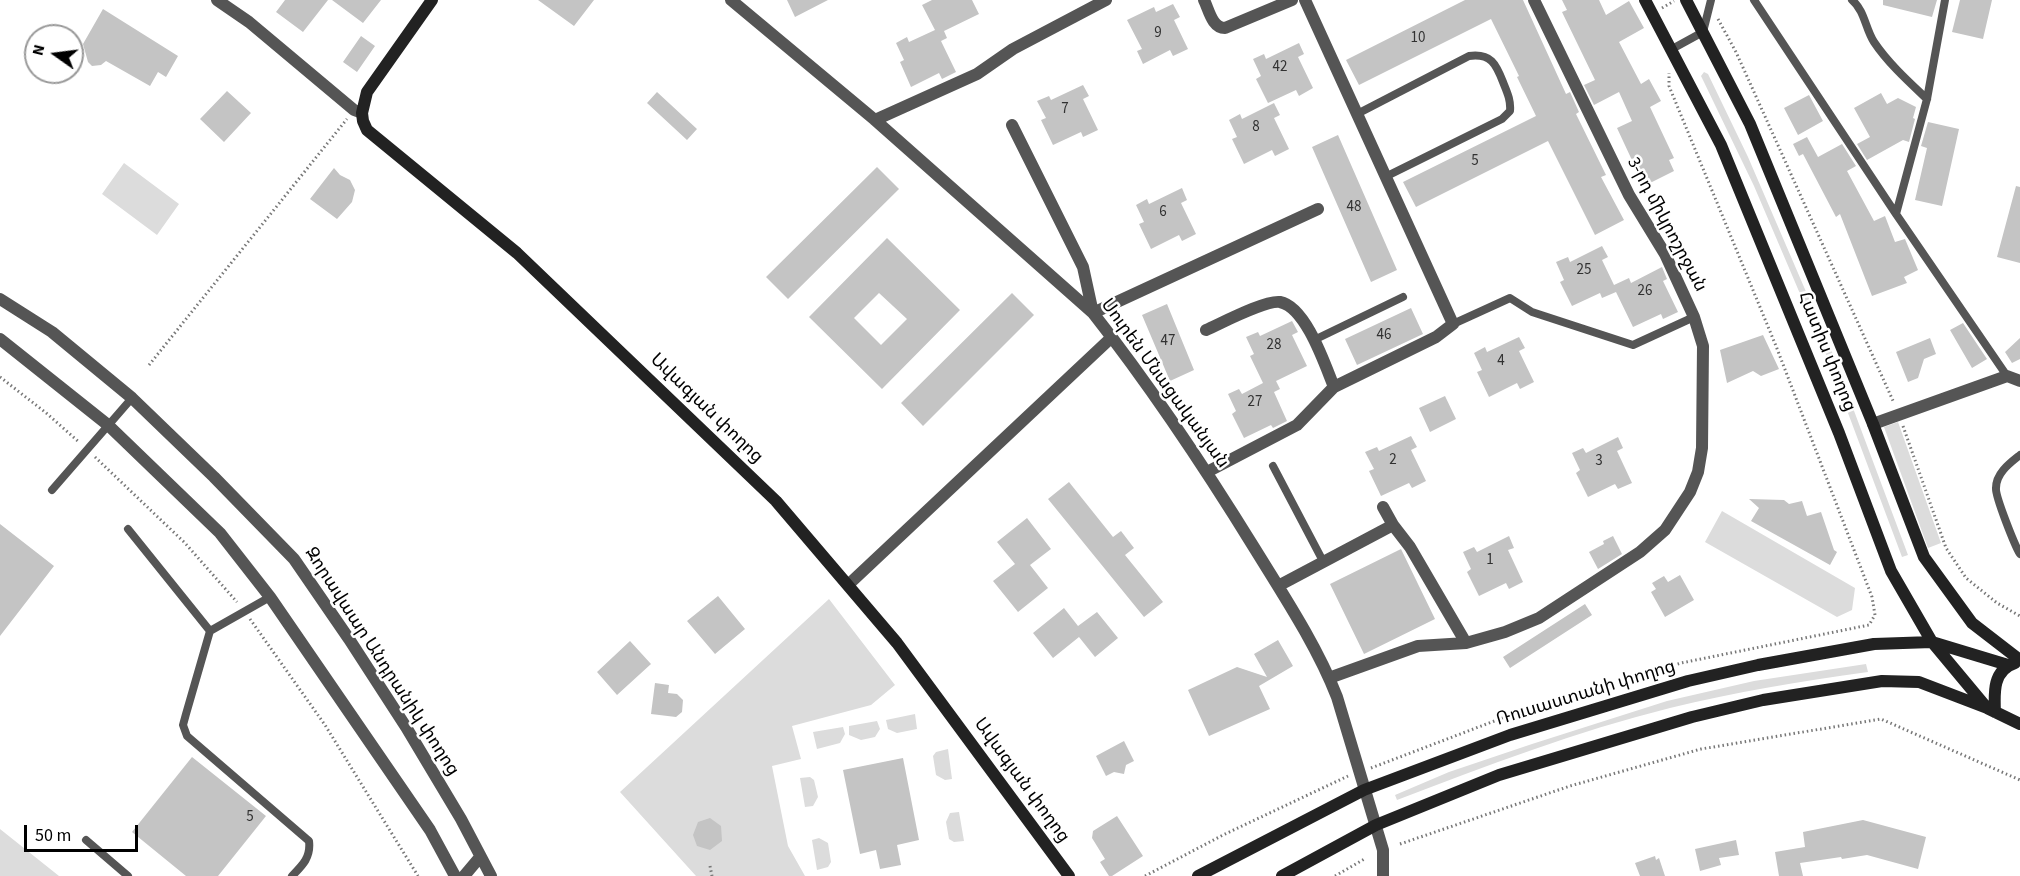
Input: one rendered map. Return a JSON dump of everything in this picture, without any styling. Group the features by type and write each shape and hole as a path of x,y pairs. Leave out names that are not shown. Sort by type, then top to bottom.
{"main road":[{"path":"358,111 367,92 432,0"},
{"name":"Հատիս փողոց","path":"1645,0 1721,145 1839,433 1892,571 1932,642 1991,710"},
{"name":"Հատիս փողոց","path":"1686,0 1750,124 1873,424 1924,557 1972,623 2016,662"},
{"name":"Ավագյան փողոց","path":"358,111 367,130 517,253 776,501 897,643 1069,876"},
{"name":"Ռուսաստանի փողոց","path":"1198,876 1364,790 1509,735 1688,681 1758,665 1874,644 1932,642 2016,662"},
{"path":"1991,710 1997,677 2016,662"},
{"path":"1282,876 1376,825 1499,775 1692,717 1763,700 1882,681 1919,682 2020,724"}],"street":[{"path":"217,0 249,22 358,111"},
{"name":"Սուրեն Մնացականյան","path":"731,0 875,120 1093,312 1112,337 1207,472 1278,586 1329,678 1337,697 1383,850 1383,876"},
{"path":"875,120 977,74 1013,49 1106,0"},
{"path":"1204,0 1215,25 1220,28 1225,28 1292,0"},
{"path":"1207,472 1297,425 1334,387 1436,338 1452,324 1305,0"},
{"name":"3-րդ միկրոշրջան","path":"1329,678 1418,646 1466,643 1505,632 1539,618 1640,552 1665,530 1690,492 1698,472 1702,448 1703,346 1694,317 1665,254 1629,195 1534,0"},
{"path":"1012,125 1083,267 1093,312 1318,209"},
{"name":"Զորավաար Անդրանիկ փողոց","path":"0,299 52,332 132,398 294,559 406,727 461,819 491,876"},
{"path":"1206,330 1269,303 1281,302 1294,309 1314,340 1334,387"},
{"path":"848,585 1112,337"},
{"path":"0,339 108,425 220,533 270,597 430,830 455,876"},
{"path":"1873,424 2007,376 2020,381"},
{"path":"1383,507 1410,547 1466,643"},
{"path":"1278,586 1393,525"},
{"path":"464,876 480,857"}],"lane":[{"path":"1754,0 2007,376"},
{"path":"1852,0 1859,6 1874,42 1905,78 1927,99"},
{"path":"1896,214 1927,99 1944,0"},
{"path":"1672,50 1703,32 1711,2"},
{"path":"1357,114 1469,56 1487,57 1497,65 1511,101 1510,111 1502,119 1385,177"},
{"path":"1314,340 1403,297"},
{"path":"1452,324 1510,298 1532,312 1633,345 1694,317"},
{"path":"52,490 132,398"},
{"path":"2020,455 2002,470 1995,488 2020,554"},
{"path":"1273,466 1324,563"},
{"path":"128,529 210,631"},
{"path":"270,597 210,631 183,725 187,736 309,841 310,851 306,862 292,876"},
{"path":"86,840 128,876"}],"path":[{"path":"1711,2 1736,52 1899,415 1946,548 1966,578 1997,603 2020,616"},
{"path":"1145,876 1223,835 1359,771 1518,712 1681,663 1869,625 1875,615 1872,597 1776,346 1669,86"},
{"path":"148,365 358,111"},
{"path":"1400,843 1570,786 1701,748 1881,719 2020,780"},
{"path":"1335,876 1366,858"},
{"path":"710,866 712,876"}],"shaded area":[{"path":"1704,72 1708,74 1748,157 1832,352 1908,555 1902,557 1827,357 1754,186 1701,76"},
{"path":"124,163 179,204 157,235 102,194"},
{"path":"1898,422 1941,543 1928,548 1884,427"},
{"path":"1722,511 1855,588 1852,610 1837,617 1705,542"},
{"path":"829,599 895,685 871,705 792,726 801,759 772,766 788,846 805,876 696,876 620,792"},
{"path":"1866,664 1868,672 1744,692 1635,717 1532,750 1397,800 1395,795 1449,772 1667,701 1754,681"},
{"path":"915,714 917,729 897,733 888,729 886,720"},
{"path":"877,721 880,729 875,737 861,740 849,735 849,726"},
{"path":"843,727 845,734 840,743 817,749 813,732"},
{"path":"948,749 952,779 945,780 936,775 933,756 936,752"},
{"path":"810,777 814,780 818,797 813,806 805,807 800,778"},
{"path":"959,812 964,841 954,842 949,839 946,822 950,813"},
{"path":"0,829 59,876 0,876"},
{"path":"819,838 828,843 831,862 828,867 817,870 812,840"}],"building":[{"path":"285,0 328,0 303,32 276,12"},
{"path":"332,0 381,0 363,23"},
{"path":"538,0 594,0 574,26"},
{"path":"787,0 828,0 795,17"},
{"path":"932,0 972,0 979,14 944,31 947,38 941,41 956,72 942,79 939,73 911,87 900,62 904,60 896,43 907,37 909,42 935,30 922,5"},
{"path":"1465,0 1523,0 1566,94 1570,92 1579,112 1576,114 1606,175 1601,177 1624,220 1595,235 1548,141 1416,207 1403,182 1536,116 1517,77 1519,76 1491,19 1359,85 1346,60"},
{"path":"1562,0 1599,0 1606,15 1629,1 1644,28 1619,42 1641,84 1649,79 1661,101 1650,107 1674,158 1669,160 1674,171 1644,186 1617,128 1632,121 1619,92 1594,105 1584,85 1595,80 1562,12 1567,10"},
{"path":"1883,0 1937,0 1932,17 1883,5"},
{"path":"1960,0 1992,0 1983,39 1952,32"},
{"path":"1173,4 1180,17 1174,20 1188,49 1173,56 1170,50 1143,64 1137,51 1142,49 1127,20 1154,7 1156,12"},
{"path":"103,9 178,56 166,77 158,72 150,86 106,61 101,65 92,66 88,62 84,42"},
{"path":"361,36 375,46 357,72 343,62"},
{"path":"1299,43 1304,54 1298,57 1313,88 1299,96 1296,90 1268,103 1256,79 1261,76 1253,59 1264,54 1266,59"},
{"path":"1083,85 1089,96 1083,99 1098,130 1083,137 1081,132 1053,145 1041,120 1046,118 1037,101 1049,96 1051,100"},
{"path":"227,91 251,113 224,142 200,119"},
{"path":"657,92 697,129 687,140 647,103"},
{"path":"1881,93 1887,104 1898,98 1916,107 1913,118 1915,119 1909,142 1903,140 1867,160 1857,144 1870,137 1854,108"},
{"path":"1809,95 1823,121 1798,135 1784,108"},
{"path":"1274,103 1280,115 1274,118 1289,149 1275,156 1272,150 1244,164 1232,139 1237,137 1229,120 1240,114 1242,119"},
{"path":"1928,122 1959,129 1942,206 1915,200 1927,148 1921,146"},
{"path":"1338,135 1397,270 1371,282 1312,147"},
{"path":"1807,137 1818,157 1842,144 1856,166 1847,171 1874,221 1885,216 1895,242 1905,239 1918,270 1904,277 1907,283 1872,296 1840,214 1836,217 1803,154 1799,156 1793,144"},
{"path":"877,167 899,189 788,299 766,277"},
{"path":"334,168 340,175 350,180 355,190 352,202 337,219 310,199"},
{"path":"2016,186 2020,187 2020,263 1997,257"},
{"path":"1182,188 1187,200 1181,203 1196,234 1182,241 1179,235 1151,249 1139,224 1144,222 1136,205 1147,199 1149,204"},
{"path":"887,238 960,310 882,389 809,317","holes":["879,293 907,319 881,345 854,318"]},
{"path":"1602,246 1608,257 1602,260 1614,285 1629,278 1631,283 1662,267 1667,279 1663,281 1678,312 1663,319 1661,314 1633,327 1616,292 1602,298 1600,293 1572,306 1560,282 1564,280 1556,262 1568,257 1570,262"},
{"path":"1012,293 1034,315 923,426 901,403"},
{"path":"1167,304 1194,370 1170,381 1142,315"},
{"path":"1411,308 1423,334 1357,365 1345,339"},
{"path":"1292,321 1298,332 1292,335 1307,366 1276,381 1280,389 1274,392 1287,421 1273,428 1271,425 1244,438 1232,414 1236,411 1228,394 1239,389 1242,394 1263,383 1250,356 1254,354 1246,337 1258,332 1260,336"},
{"path":"1963,323 1987,359 1972,368 1950,330"},
{"path":"1763,335 1779,369 1761,376 1753,371 1727,383 1720,350"},
{"path":"1519,337 1525,348 1519,351 1534,382 1520,389 1517,383 1489,397 1477,372 1482,370 1474,353 1485,347 1487,352"},
{"path":"1930,338 1936,354 1924,359 1918,378 1908,382 1896,352"},
{"path":"2020,338 2020,359 2012,363 2005,352"},
{"path":"1445,396 1456,419 1430,432 1419,408"},
{"path":"1411,436 1417,447 1411,450 1426,481 1412,488 1409,483 1381,496 1369,471 1374,469 1365,452 1377,447 1379,451"},
{"path":"1618,437 1623,448 1617,451 1632,483 1618,489 1615,484 1588,497 1576,473 1580,470 1572,453 1583,448 1586,453"},
{"path":"1069,482 1113,537 1121,531 1134,548 1125,555 1163,602 1144,617 1048,499"},
{"path":"1749,499 1784,500 1789,504 1802,501 1807,516 1821,512 1834,550 1837,552 1830,565 1751,521 1759,508"},
{"path":"1027,518 1051,549 1030,565 1048,588 1018,612 993,581 1015,564 997,542"},
{"path":"0,524 54,566 0,636"},
{"path":"1509,536 1514,548 1508,550 1523,582 1509,589 1506,583 1479,596 1467,572 1471,569 1463,552 1474,547 1477,552"},
{"path":"1613,536 1622,554 1598,569 1589,552"},
{"path":"1401,549 1435,619 1364,654 1330,584"},
{"path":"1680,575 1694,600 1665,617 1651,592 1656,589 1652,583 1664,576 1668,582"},
{"path":"718,596 745,629 715,654 687,621"},
{"path":"1585,604 1592,615 1510,668 1503,657"},
{"path":"1064,608 1078,626 1097,612 1118,638 1095,657 1079,637 1053,658 1033,633"},
{"path":"1278,640 1293,666 1259,686 1270,709 1209,736 1188,690 1237,667 1267,677 1254,654"},
{"path":"630,641 651,664 617,695 597,672"},
{"path":"655,683 669,685 668,693 677,694 683,700 682,712 676,717 651,714"},
{"path":"1124,741 1134,761 1126,765 1124,774 1114,772 1106,776 1096,756"},
{"path":"192,757 266,816 218,876 186,876 132,832"},
{"path":"903,758 919,840 897,845 901,865 880,869 876,850 860,854 843,770"},
{"path":"1117,816 1143,856 1109,876 1100,862 1105,859 1092,838 1093,831"},
{"path":"710,818 721,826 722,841 710,850 697,846 693,835 698,822"},
{"path":"1863,820 1926,837 1918,869 1867,855 1800,863 1803,876 1779,876 1775,852 1805,847 1803,832"},
{"path":"1736,840 1739,855 1719,858 1721,865 1700,871 1695,849"},
{"path":"1655,856 1656,860 1659,858 1665,876 1640,876 1635,863"}]}
